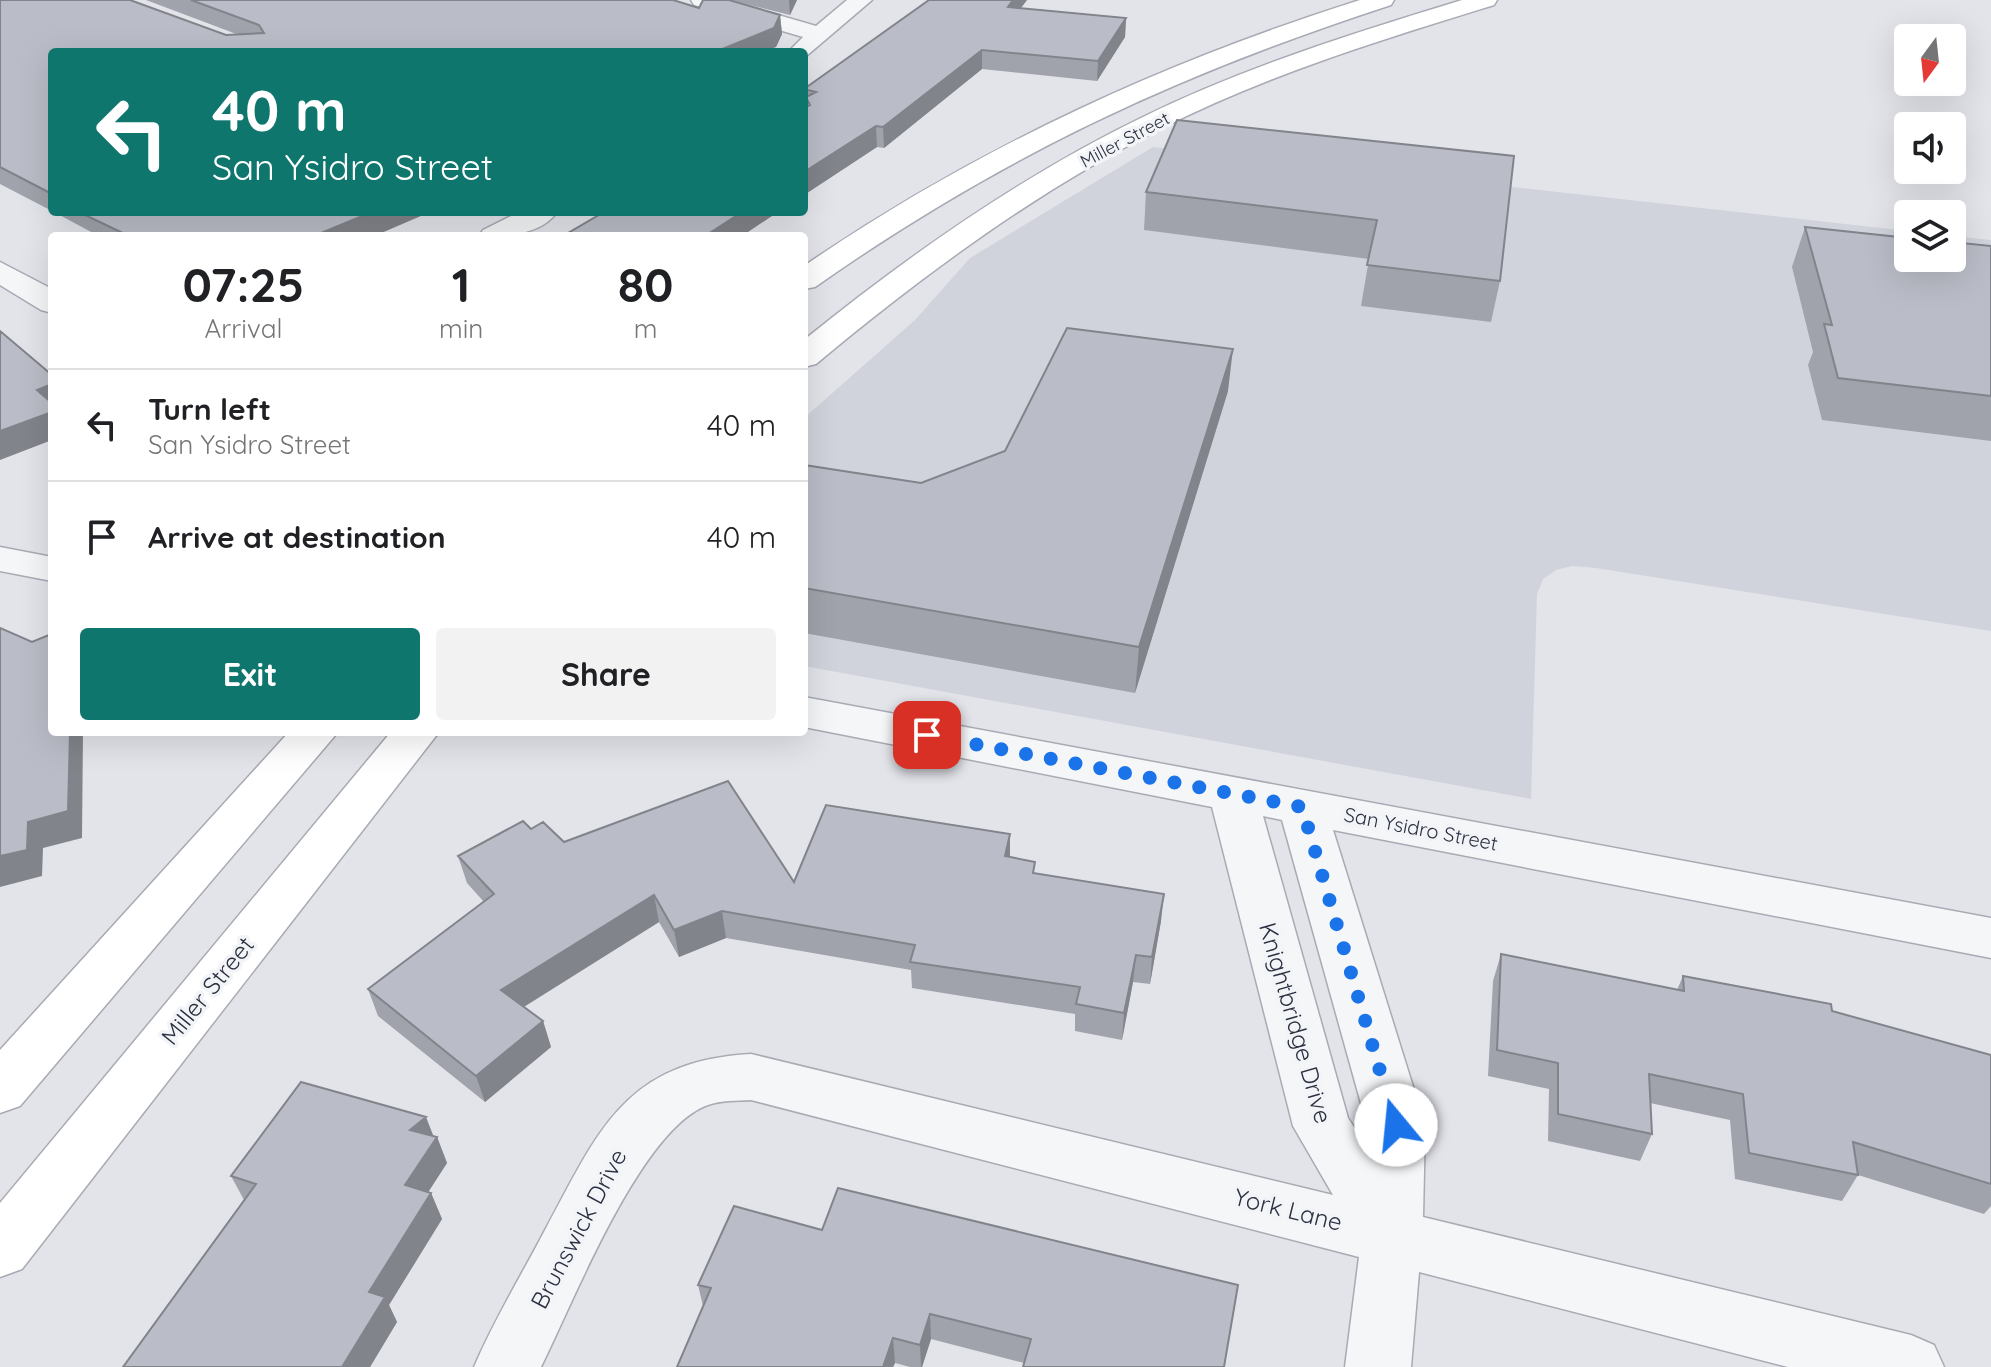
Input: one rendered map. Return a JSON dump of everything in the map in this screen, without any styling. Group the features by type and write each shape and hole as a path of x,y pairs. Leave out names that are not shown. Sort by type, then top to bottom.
{"street":[{"path":"702,0 821,35"},
{"path":"805,48 861,0"},
{"name":"Miller Street","path":"808,277 910,208 1033,141 1179,74 1305,24 1383,0"},
{"name":"Miller Street","path":"808,354 849,319 975,227 1087,159 1216,93 1351,42 1486,0"},
{"path":"502,232 534,216"},
{"path":"0,271 48,301"},
{"path":"0,559 48,568"},
{"name":"San Ysidro Street","path":"808,713 1991,938"},
{"path":"0,1089 311,736"},
{"name":"Miller Street","path":"0,1249 413,736"},
{"name":"Knightbridge Drive","path":"1233,794 1322,1126 1392,1236"},
{"path":"1302,807 1396,1125 1392,1236 1378,1367"},
{"name":"York Lane","path":"667,1101 705,1081 751,1077 1911,1367"},
{"name":"Brunswick Drive","path":"507,1367 618,1151 642,1121 667,1101"}],"shaded area":[{"path":"1153,147 1894,229 1894,272 1966,272 1966,237 1991,240 1991,631 1596,568 1572,566 1556,570 1543,579 1537,594 1531,799 808,667 808,414 915,320 970,258"}],"building":[{"path":"0,0 130,0 226,35 264,33 259,25 191,0 673,0 699,8 703,0 729,0 780,15 774,28 725,48 48,48 48,192 0,167"},
{"path":"929,0 1013,0 1008,7 1126,18 1098,61 982,50 883,127 876,126 808,169 808,96 816,92 808,90 808,86"},
{"path":"1177,120 1514,156 1500,281 1367,265 1377,220 1146,192"},
{"path":"87,216 362,216 324,232 121,232"},
{"path":"597,216 736,216 711,232 570,232"},
{"path":"1805,227 1894,237 1894,272 1966,272 1966,243 1991,246 1991,396 1838,378 1824,324 1832,325"},
{"path":"1067,328 1233,349 1139,647 808,589 808,466 921,483 1005,451"},
{"path":"0,331 48,372 48,386 37,390 48,400 48,413 0,431"},
{"path":"0,628 32,642 48,635 48,736 70,736 68,811 28,822 27,850 0,856"},
{"path":"728,781 794,882 826,805 1010,834 1005,856 1035,862 1033,873 1164,894 1152,957 1136,955 1124,1013 1076,1004 1080,987 910,962 915,945 722,911 674,930 654,895 501,990 543,1021 476,1076 368,989 494,894 458,856 523,821 531,829 543,822 564,842"},
{"path":"1501,954 1684,991 1683,976 1831,1004 1832,1011 1991,1055 1991,1184 1853,1142 1858,1175 1749,1153 1743,1094 1649,1074 1652,1134 1558,1114 1558,1063 1497,1050"},
{"path":"301,1082 426,1117 410,1130 437,1137 405,1185 431,1193 369,1292 385,1297 342,1367 123,1367 256,1184 231,1176"},
{"path":"838,1188 1238,1285 1224,1367 1023,1367 1031,1339 930,1314 920,1345 893,1338 883,1367 677,1367 711,1288 698,1285 734,1206 822,1230"}],"route":[{"path":"927,735 1302,807 1396,1125"}]}
